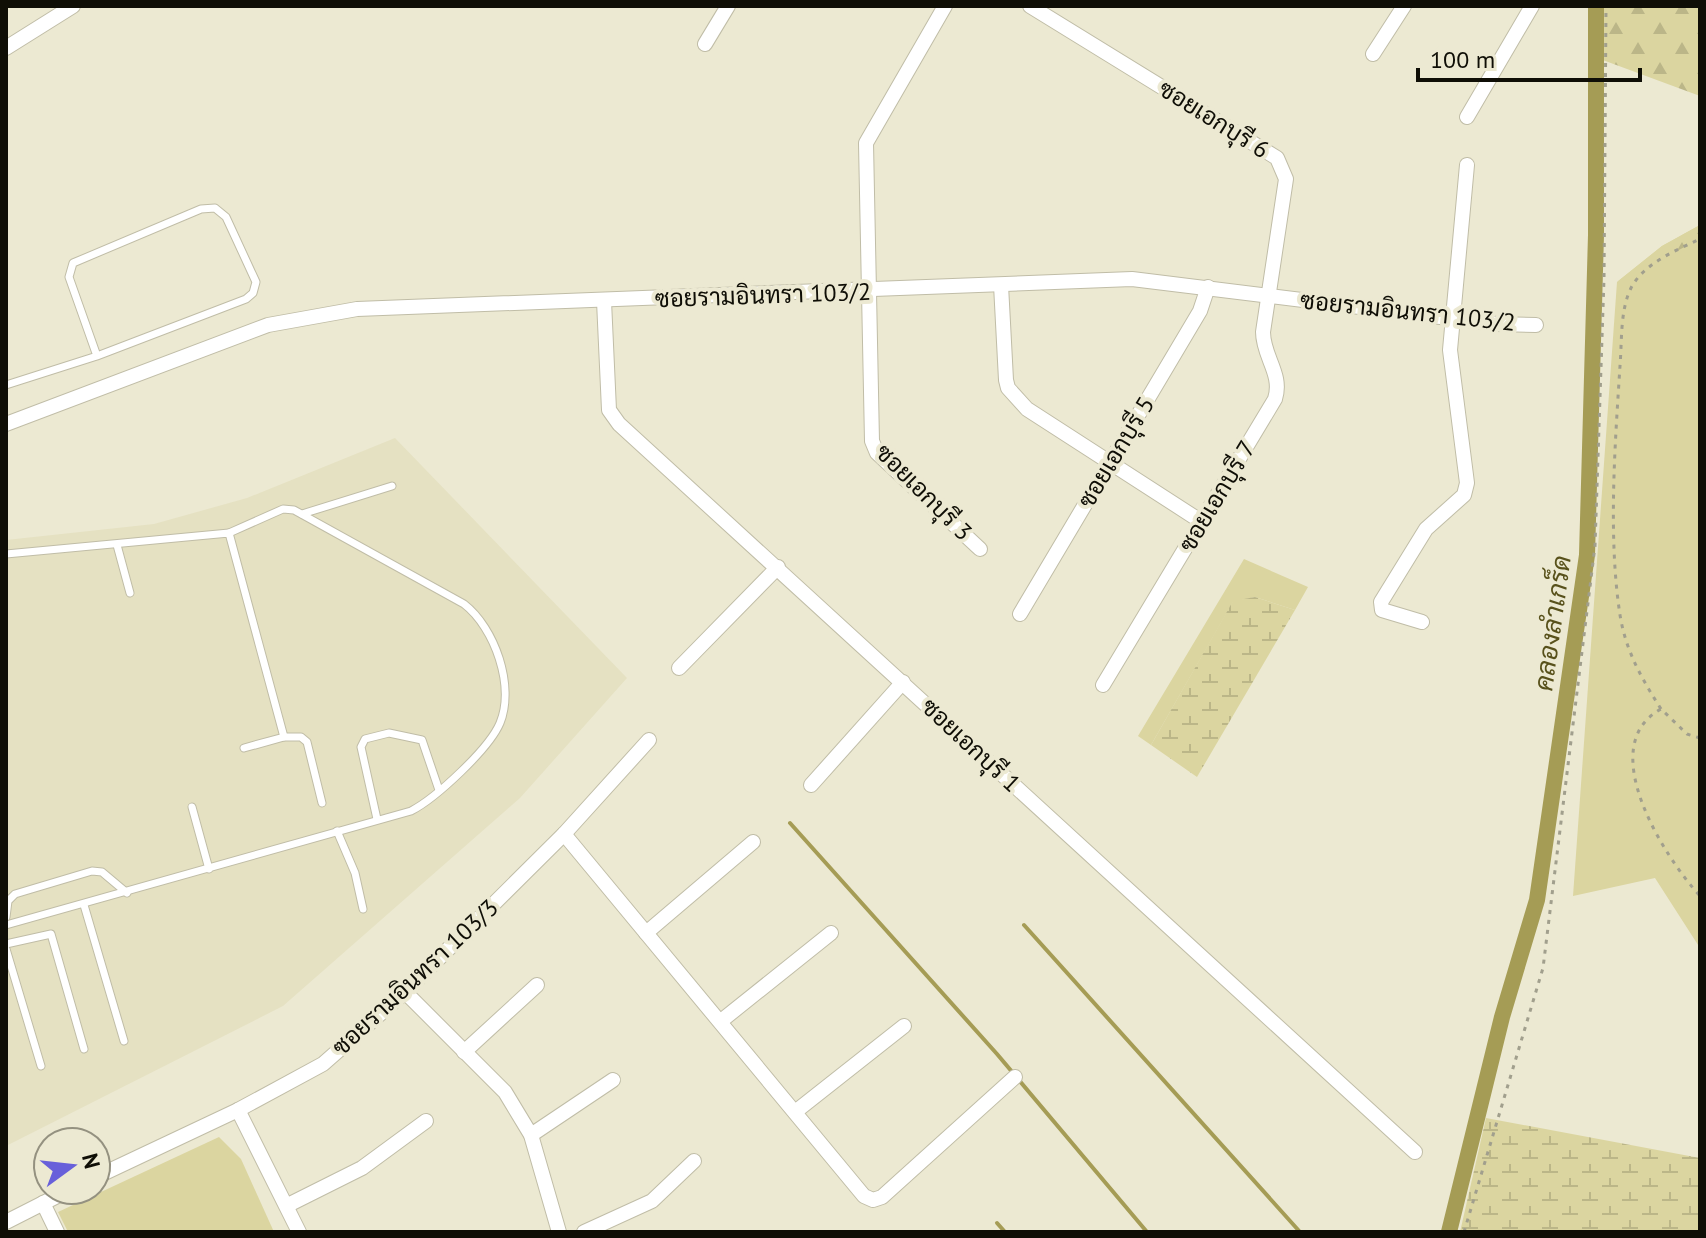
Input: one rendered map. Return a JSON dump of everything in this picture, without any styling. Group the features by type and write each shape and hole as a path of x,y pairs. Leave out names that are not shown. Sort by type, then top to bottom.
{"street":[{"path":"6,48 73,6"},
{"path":"705,44 728,6"},
{"name":"ซอยเอกบุรี 3","path":"945,6 866,143 874,447 980,549"},
{"name":"ซอยเอกบุรี 6","path":"1030,6 1277,158 1286,179 1270,295"},
{"path":"1373,54 1404,6"},
{"path":"1467,117 1532,6"},
{"path":"1422,622 1382,610 1381,602 1426,529 1464,495 1467,472 1450,350 1450,318 1467,165"},
{"name":"ซอยรามอินทรา 103/2","path":"6,424 291,319 357,309 1132,279 1450,318 1536,325"},
{"path":"1001,285 1008,388 1027,409 1202,522"},
{"name":"ซอยเอกบุรี 5","path":"1020,614 1200,311 1208,287"},
{"name":"ซอยเอกบุรี 7","path":"1103,685 1278,391 1276,372 1263,344 1270,295"},
{"name":"ซอยเอกบุรี 1","path":"604,301 612,416 1415,1152"},
{"path":"679,668 778,567"},
{"path":"811,785 903,682"},
{"name":"ซอยรามอินทรา 103/3","path":"112,1169 238,1110 323,1064 405,992 564,834 649,740"},
{"path":"564,834 864,1196 873,1200 893,1188 1015,1077"},
{"path":"646,933 753,842"},
{"path":"721,1021 831,933"},
{"path":"464,1052 537,985"},
{"path":"405,992 505,1092 531,1135 559,1232"},
{"path":"795,1112 904,1026"},
{"path":"531,1135 613,1080"},
{"path":"238,1110 299,1232"},
{"path":"288,1205 362,1168 426,1121"},
{"path":"584,1232 652,1201 694,1161"},
{"path":"6,1222 37,1206"},
{"path":"44,1206 57,1232"}],"lane":[{"path":"6,385 97,356 246,299 253,293 256,282 226,217 215,208 201,209 73,263 69,277 97,356"},
{"path":"302,514 392,486"},
{"path":"6,554 229,533 283,509 302,514 464,604 483,622 503,680 499,724 439,790 411,811 6,925"},
{"path":"229,533 284,737"},
{"path":"117,545 130,593"},
{"path":"377,819 361,747 365,739 389,733 422,740 439,790"},
{"path":"244,748 284,737 301,737 307,742 322,803"},
{"path":"192,807 209,869"},
{"path":"337,831 355,873 363,909"},
{"path":"6,917 8,901 15,894 92,871 102,872 127,893"},
{"path":"84,905 124,1041"},
{"path":"41,1066 6,946 51,934 84,1049"}],"path":[{"path":"1464,1232 1543,968 1591,577 1604,294 1606,6"},
{"path":"1700,239 1646,270 1631,288 1624,315 1615,562 1620,616 1632,661 1661,709 1687,734 1700,740"},
{"path":"1661,709 1641,726 1632,745 1630,768 1676,870 1700,896"}],"shaded area":[{"path":"395,438 627,678 520,798 283,1006 46,1126 32,1126 32,1133 6,1146 6,540 154,524 247,498"}],"green space":[{"path":"1601,6 1700,6 1700,96 1600,59"},
{"path":"1700,225 1700,948 1655,878 1573,896 1617,282 1662,246"},
{"path":"1700,225 1700,239 1617,282 1662,246"},
{"path":"1244,559 1308,587 1295,610 1255,597 1233,602 1151,745 1138,736"},
{"path":"1255,597 1295,610 1197,777 1151,745 1233,601"},
{"path":"1486,1118 1700,1158 1700,1232 1460,1232"},
{"path":"219,1137 241,1159 274,1232 68,1232 58,1212 71,1206 112,1206 112,1187"}],"waterway":[{"name":"คลองลำเกร็ด","path":"1449,1232 1502,1017 1537,900 1587,555 1596,235 1596,6"},
{"path":"790,823 997,1054 1147,1232"},
{"path":"1024,925 1300,1232"},
{"path":"997,1223 1005,1232"}]}
